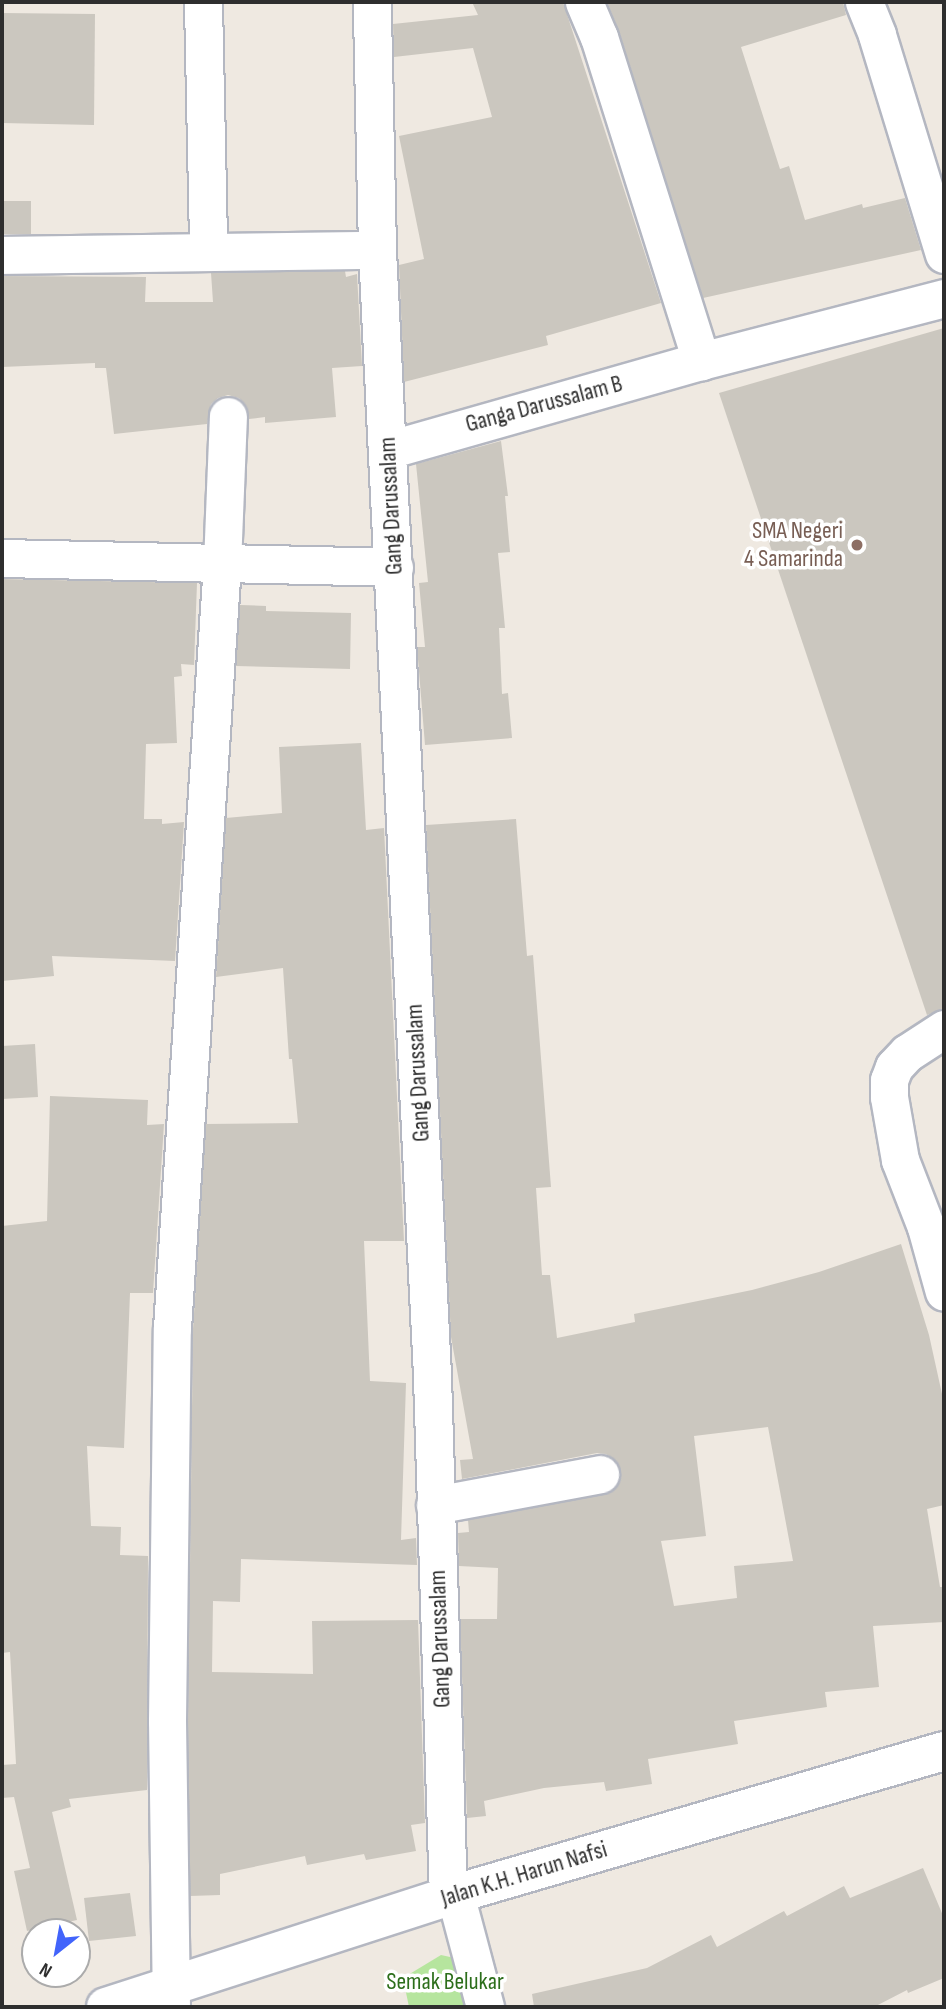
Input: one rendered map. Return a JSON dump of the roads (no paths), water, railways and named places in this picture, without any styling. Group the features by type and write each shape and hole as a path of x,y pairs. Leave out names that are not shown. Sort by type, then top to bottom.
{"main road":[{"name":"Jalan K.H. Harun Nafsi","path":"106,2007 171,1997 451,1895 944,1751"}],"street":[{"path":"203,2 208,251"},
{"name":"Gang Darussalam","path":"372,2 377,250 394,567 451,1895 485,2007"},
{"path":"584,2 599,37 701,361"},
{"path":"864,2 877,35 944,254"},
{"path":"2,255 377,250"},
{"name":"Ganga Darussalam B","path":"388,450 701,361 944,298"},
{"path":"171,1997 167,1721 172,1328 222,564 228,416"},
{"path":"2,558 394,567"},
{"path":"944,1029 907,1054 894,1067 889,1080 889,1097 900,1160 926,1227 944,1292"},
{"path":"435,1505 600,1475"}],"place":[{"name":"SMA Negeri 4 Samarinda","path":"857,545"}],"park label":[{"name":"Semak Belukar","path":"445,1982"}]}
